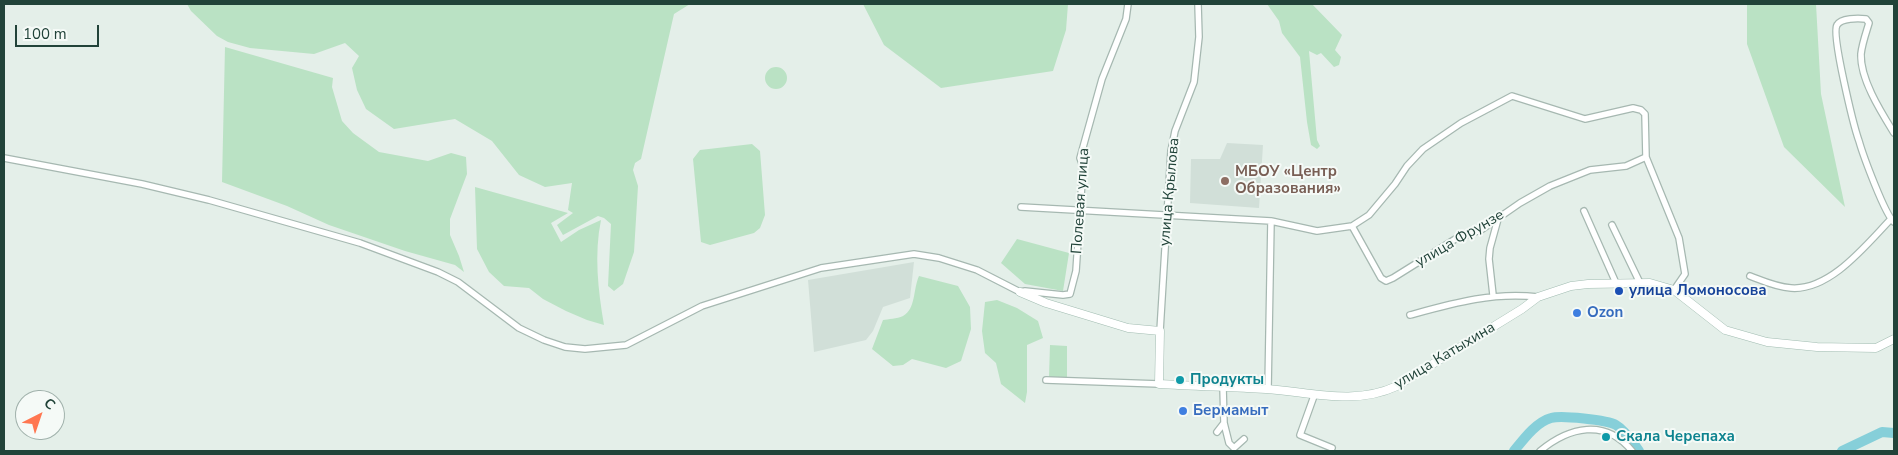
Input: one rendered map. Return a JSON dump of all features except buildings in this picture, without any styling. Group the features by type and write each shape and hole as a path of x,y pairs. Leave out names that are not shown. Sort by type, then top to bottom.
{"street":[{"name":"Полевая улица","path":"1020,292 1070,294 1076,271 1083,166 1080,158 1102,79 1126,19 1128,4"},
{"name":"улица Крылова","path":"1159,384 1160,331 1171,151 1175,131 1194,82 1199,37 1198,4"},
{"path":"1750,276 1777,286 1793,289 1815,284 1832,276 1893,220 1859,141 1837,48 1836,29 1842,21 1861,18 1866,19 1869,23 1861,52 1861,60 1873,98 1894,133"},
{"path":"1021,207 1271,221 1317,231 1352,226 1369,215 1395,184 1406,166 1422,149 1460,124 1512,96 1585,119 1633,108 1641,110 1645,114 1646,157 1679,238 1685,274 1674,290"},
{"name":"улица Фрунзе","path":"1352,226 1381,278 1386,281 1394,278 1457,238 1481,230 1520,203 1550,186 1590,170 1626,166 1646,157"},
{"path":"4,158 133,182 209,200 360,243 438,272 458,282 519,328 544,340 565,347 584,349 626,345 706,305 821,268 914,254 939,258 976,270 1046,303 1128,328 1160,331"},
{"path":"1584,211 1616,283"},
{"path":"1493,295 1489,259 1498,219"},
{"path":"1268,389 1271,221"},
{"path":"1612,225 1640,283"},
{"name":"улица Катыхина","path":"1046,380 1268,389 1314,396 1365,396 1383,393 1522,309 1538,297 1571,286 1616,283 1656,284 1674,290 1725,330 1767,342 1816,347 1876,348 1894,339"},
{"name":"улица Катыхина","path":"1410,314 1493,295 1516,294 1538,297"},
{"path":"1223,387 1224,424 1229,443 1234,448 1244,439"},
{"path":"1314,396 1300,434 1332,448"},
{"path":"1217,432 1224,424"},
{"path":"1540,451 1564,435 1580,430 1595,430 1610,432 1632,451"}],"shaded area":[{"name":"МБОУ «Центр Образования»","path":"1227,143 1263,145 1259,208 1190,203 1191,159 1220,159"},
{"path":"914,262 910,298 883,307 873,331 866,340 814,352 808,280"}],"green space":[{"path":"187,4 690,4 674,14 641,159 635,163 633,170 638,186 634,252 623,284 614,291 608,286 611,224 598,216 563,235 557,225 573,213 568,210 572,183 545,187 519,175 492,141 455,119 394,129 366,109 357,90 352,68 359,56 345,43 314,54 250,48 228,42 217,36 191,11"},
{"path":"863,4 1068,4 1066,30 1053,71 941,88 884,45"},
{"path":"1267,4 1312,4 1342,35 1335,50 1341,57 1339,65 1334,67 1321,53 1317,55 1309,51 1317,140 1320,146 1317,149 1311,145 1300,57 1282,33 1279,21"},
{"path":"1747,4 1816,4 1821,94 1845,207 1784,147 1747,44"},
{"path":"225,47 333,78 332,87 342,121 353,133 379,152 428,161 451,153 466,157 467,174 450,219 450,235 464,272 455,265 405,251 329,225 287,206 222,182"},
{"path":"776,67 784,70 787,78 784,86 776,89 768,86 765,78 768,70"},
{"path":"752,144 760,151 765,215 760,228 754,233 710,245 701,242 693,159 700,150"},
{"path":"475,187 568,213 551,223 561,242 579,230 601,220 598,272 604,325 566,311 543,299 529,288 504,286 489,272 477,249"},
{"path":"1017,239 1069,253 1063,291 1025,284 1001,263"},
{"path":"919,276 958,286 970,307 971,329 961,361 946,368 912,359 903,365 893,366 872,349 883,320 903,316 910,309"},
{"path":"997,300 1017,308 1038,321 1043,338 1027,345 1027,392 1025,403 1001,384 996,363 985,353 982,331 985,302"},
{"path":"1050,345 1067,346 1067,377 1049,377"}],"waterway":[{"path":"1514,451 1540,423 1556,417 1594,420 1616,425 1626,433 1639,451"},
{"path":"1842,451 1882,432 1894,433"}],"place":[{"name":"МБОУ «Центр Образования»","path":"1225,181"},
{"name":"улица Ломоносова","path":"1619,291"},
{"name":"Ozon","path":"1577,313"},
{"name":"Продукты","path":"1180,380"},
{"name":"Бермамыт","path":"1183,411"},
{"name":"Скала Черепаха","path":"1606,437"}]}
